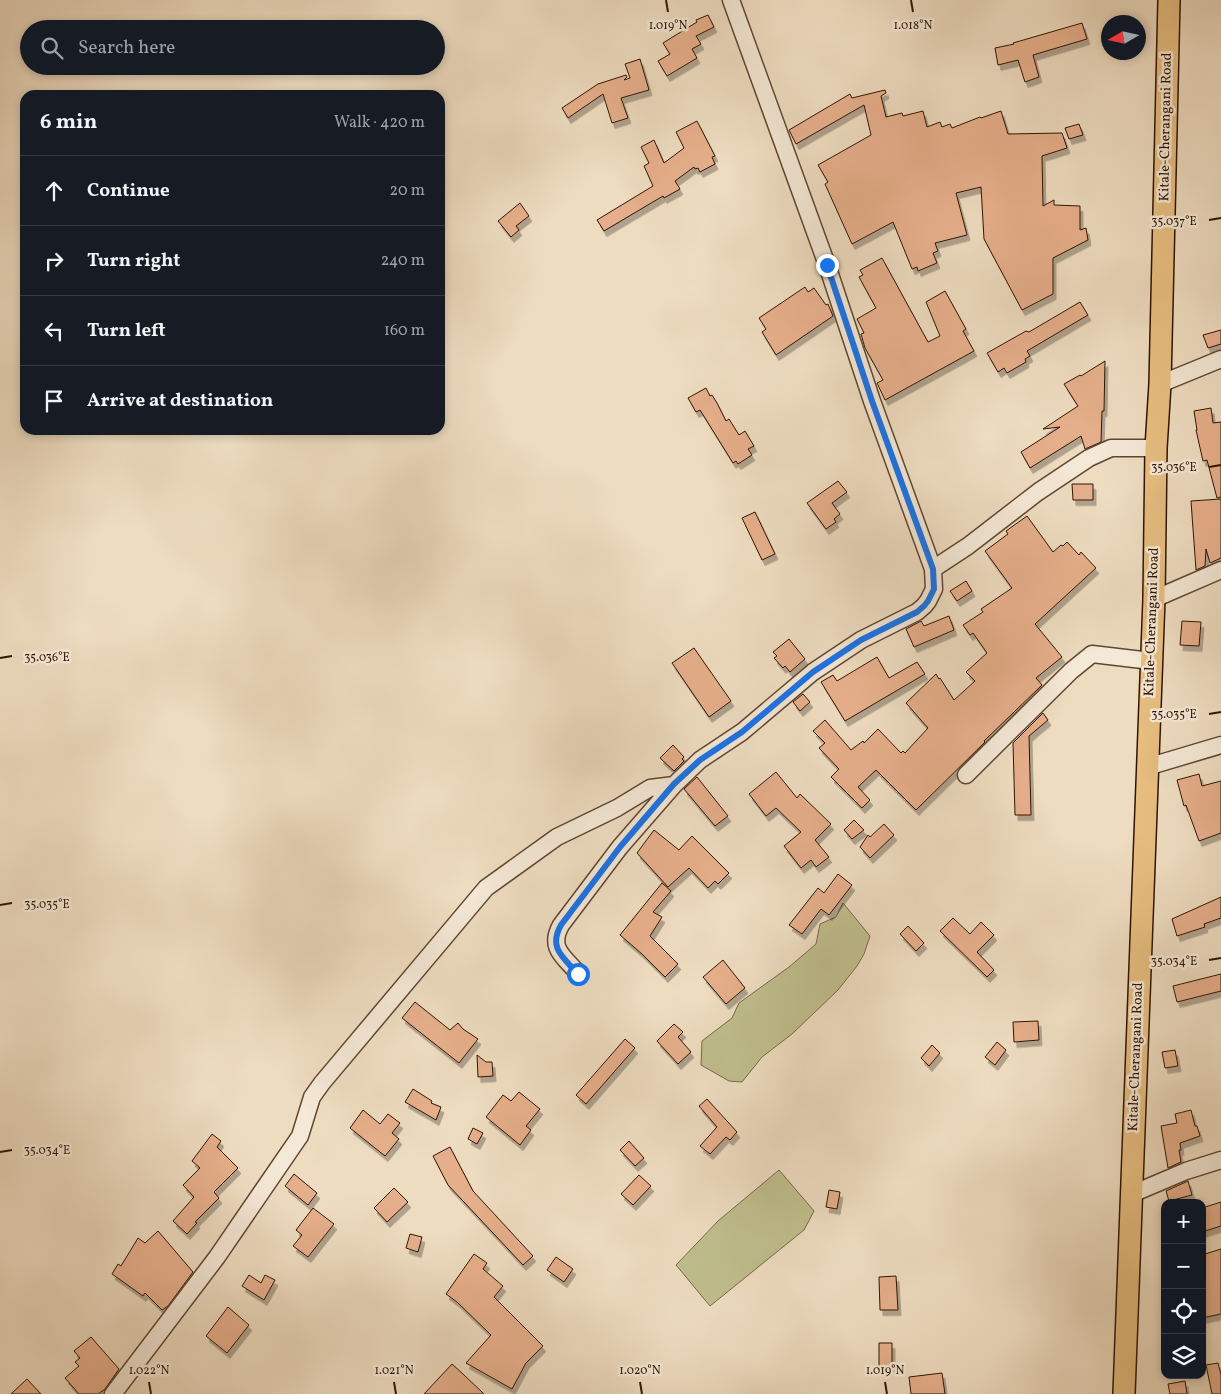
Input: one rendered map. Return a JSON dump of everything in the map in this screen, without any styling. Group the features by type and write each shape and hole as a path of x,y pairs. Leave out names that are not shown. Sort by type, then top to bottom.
{"main road":[{"name":"Kitale-Cherangani Road","path":"1124,1394 1154,599 1156,448 1160,384 1169,0"}],"street":[{"path":"578,974 557,949 555,942 556,933 620,847 674,784 700,760 742,732 813,672 861,640 917,612 928,601 934,589 933,569 872,401 827,265 731,0"},
{"path":"1160,384 1221,359"},
{"path":"933,569 968,546 1038,492 1089,458 1111,448 1156,448"},
{"path":"1154,599 1221,570"},
{"path":"966,775 1071,671 1092,654 1151,661"},
{"path":"1147,767 1221,745"},
{"path":"113,1394 217,1257 300,1136 312,1096 486,888 557,837 616,808 650,788 674,784"},
{"path":"1132,1194 1186,1171 1221,1160"}],"shaded area":[{"path":"843,903 870,936 864,954 857,966 838,990 792,1034 762,1057 742,1082 729,1081 701,1065 702,1041 732,1018 739,1003 789,967 816,944 820,924 836,917"},
{"path":"779,1170 814,1211 804,1230 710,1306 676,1265 718,1221"}],"building":[{"path":"708,15 714,27 696,36 701,44 692,49 697,58 667,76 658,61 670,54 663,43 697,22 696,20"},
{"path":"1082,23 1087,39 1033,55 1039,77 1025,82 1018,60 998,65 995,48"},
{"path":"640,59 649,90 621,98 628,118 612,123 603,94 568,118 562,108 598,84 626,75 627,77 624,80 630,78 625,64"},
{"path":"885,90 886,93 881,96 886,117 902,113 903,116 923,111 927,127 940,122 942,127 950,124 952,128 1001,111 1008,134 1062,133 1067,148 1042,156 1043,206 1054,200 1054,205 1080,206 1080,230 1086,228 1088,240 1053,258 1053,294 1022,310 984,239 981,187 956,193 967,235 935,243 938,251 933,253 937,263 918,271 917,267 912,269 893,222 852,244 825,184 828,182 818,165 871,135 864,105 796,144 789,130 850,94 852,98"},
{"path":"697,121 715,156 712,157 715,164 700,172 698,168 695,169 694,167 675,181 680,189 664,198 663,196 604,231 597,220 653,186 644,166 649,163 641,147 654,140 664,163 684,148 676,132"},
{"path":"1079,124 1083,135 1069,139 1065,128"},
{"path":"520,203 529,216 516,226 519,230 511,237 498,221"},
{"path":"882,258 928,342 940,336 926,302 945,291 966,329 963,331 974,351 885,400 877,383 883,380 865,348 861,334 864,333 857,319 876,308 859,277 863,275 860,270"},
{"path":"805,287 808,292 814,288 826,305 828,304 833,316 776,355 762,332 766,329 759,318"},
{"path":"1080,302 1088,315 1027,351 1030,356 1025,359 1026,362 1007,373 1004,368 998,372 987,353 1026,331 1029,332"},
{"path":"1221,330 1221,344 1208,348 1203,335"},
{"path":"1105,361 1101,442 1085,449 1081,436 1030,468 1021,452 1060,427 1043,429 1078,406 1064,384"},
{"path":"706,388 710,396 712,395 717,403 726,421 729,419 739,435 745,431 754,446 748,449 752,455 738,464 736,461 733,463 700,410 696,412 688,398"},
{"path":"1211,408 1213,423 1221,422 1221,497 1217,498 1207,460 1203,461 1194,411"},
{"path":"838,481 847,492 832,503 840,514 834,519 836,522 826,529 807,503"},
{"path":"1072,484 1093,484 1093,500 1073,500"},
{"path":"1221,499 1221,558 1210,563 1206,549 1205,566 1196,570 1191,501"},
{"path":"755,512 775,554 762,560 742,518"},
{"path":"1027,516 1053,552 1067,542 1079,555 1081,552 1096,568 1035,624 1062,657 1036,678 1042,685 916,810 876,770 858,787 870,800 862,808 831,777 839,769 819,748 825,743 813,731 825,720 851,750 863,741 864,743 878,729 901,753 903,751 905,753 928,728 906,703 936,674 954,700 975,681 966,672 987,653 973,633 970,635 963,625 983,612 981,609 1012,588 985,551 1008,534 1006,531"},
{"path":"966,581 972,591 957,601 950,591"},
{"path":"949,616 954,630 914,647 906,629 921,621 924,626"},
{"path":"1182,621 1201,622 1199,646 1180,645"},
{"path":"789,639 805,659 790,672 785,666 783,668 774,658 777,656 773,652"},
{"path":"694,648 731,701 709,717 672,663"},
{"path":"877,657 889,678 917,662 925,674 845,721 821,682 833,675 837,681"},
{"path":"803,694 810,702 800,711 793,702"},
{"path":"1043,713 1048,720 1029,736 1031,815 1015,815 1013,743"},
{"path":"673,745 684,757 682,759 684,761 674,771 660,758"},
{"path":"776,772 797,798 800,794 831,824 815,840 829,857 816,867 811,860 801,868 784,846 801,832 776,808 766,816 749,794"},
{"path":"1199,774 1202,786 1221,781 1221,833 1199,841 1186,805 1184,806 1177,780"},
{"path":"697,777 728,816 715,826 684,789"},
{"path":"854,820 864,830 852,839 844,830"},
{"path":"884,824 894,835 870,858 860,847 868,835 870,837"},
{"path":"654,830 679,850 692,836 729,873 718,884 715,881 708,888 689,868 668,887 637,853"},
{"path":"838,874 852,885 829,915 821,909 802,934 789,925 818,888 824,893"},
{"path":"662,883 671,891 653,912 662,917 650,936 678,964 665,977 620,935"},
{"path":"1221,897 1221,918 1204,924 1205,927 1177,936 1172,919"},
{"path":"953,918 970,934 981,922 994,935 977,952 994,970 987,977 940,931"},
{"path":"908,926 924,943 916,951 900,934"},
{"path":"723,960 745,988 726,1004 703,977"},
{"path":"1221,974 1221,991 1177,1002 1173,986"},
{"path":"415,1002 450,1030 458,1023 463,1029 478,1039 459,1063 402,1018"},
{"path":"1038,1021 1039,1040 1014,1042 1013,1022"},
{"path":"674,1024 683,1032 678,1037 691,1052 678,1064 657,1041"},
{"path":"625,1039 635,1048 586,1104 576,1095"},
{"path":"997,1042 1006,1050 995,1065 985,1057"},
{"path":"932,1045 940,1053 929,1066 921,1058"},
{"path":"1175,1050 1178,1066 1165,1068 1162,1052"},
{"path":"477,1055 486,1062 492,1062 493,1076 478,1077"},
{"path":"413,1089 432,1101 431,1103 441,1107 436,1120 405,1102"},
{"path":"519,1092 540,1109 526,1126 531,1130 520,1145 486,1117 503,1095 511,1101"},
{"path":"707,1099 737,1132 730,1140 726,1137 710,1154 700,1146 717,1127 699,1106"},
{"path":"363,1110 380,1124 388,1114 400,1123 392,1133 399,1139 385,1156 350,1128"},
{"path":"1191,1110 1200,1136 1180,1143 1181,1162 1168,1168 1161,1126 1177,1123 1175,1114"},
{"path":"473,1128 483,1133 477,1144 468,1139"},
{"path":"212,1134 221,1141 217,1147 238,1168 214,1192 219,1198 195,1222 197,1223 187,1234 173,1221 194,1197 183,1185 200,1168 192,1161"},
{"path":"629,1141 644,1158 635,1166 620,1150"},
{"path":"450,1147 473,1191 533,1256 523,1265 448,1185 433,1156"},
{"path":"294,1174 317,1193 308,1205 285,1186"},
{"path":"639,1175 651,1186 633,1205 621,1194"},
{"path":"1188,1181 1192,1195 1168,1199 1166,1191"},
{"path":"394,1188 408,1202 387,1222 374,1208"},
{"path":"829,1190 840,1192 837,1209 826,1207"},
{"path":"1221,1202 1221,1226 1206,1231 1206,1207"},
{"path":"313,1208 334,1224 308,1257 293,1246 302,1235 296,1230"},
{"path":"158,1231 193,1272 168,1306 162,1310 145,1293 143,1296 112,1274 118,1264 121,1266 138,1238 145,1243"},
{"path":"410,1234 422,1237 418,1252 406,1248"},
{"path":"1221,1249 1221,1314 1206,1317 1206,1289 1206,1254"},
{"path":"474,1254 487,1263 483,1269 503,1286 494,1297 543,1346 526,1363 512,1389 466,1363 491,1335 446,1294"},
{"path":"556,1257 573,1269 564,1282 547,1270"},
{"path":"249,1275 261,1283 265,1275 275,1280 264,1300 242,1286"},
{"path":"896,1276 898,1310 880,1310 879,1277"},
{"path":"228,1307 249,1325 227,1353 206,1336"},
{"path":"91,1337 119,1369 105,1389 98,1394 79,1394 65,1378 79,1366 75,1362 80,1358 74,1351"},
{"path":"879,1343 892,1343 892,1366 879,1366"},
{"path":"1218,1363 1221,1375 1221,1394 1212,1394 1206,1365"},
{"path":"452,1364 463,1374 484,1394 424,1394"},
{"path":"942,1373 945,1394 911,1394 909,1377"},
{"path":"27,1379 41,1394 11,1394"},
{"path":"1185,1381 1187,1394 1170,1394 1168,1384"}],"route":[{"path":"578,974 557,949 555,942 556,933 620,847 674,784 700,760 742,732 813,672 861,640 917,612 928,601 934,589 933,569 872,401 827,265"}]}
